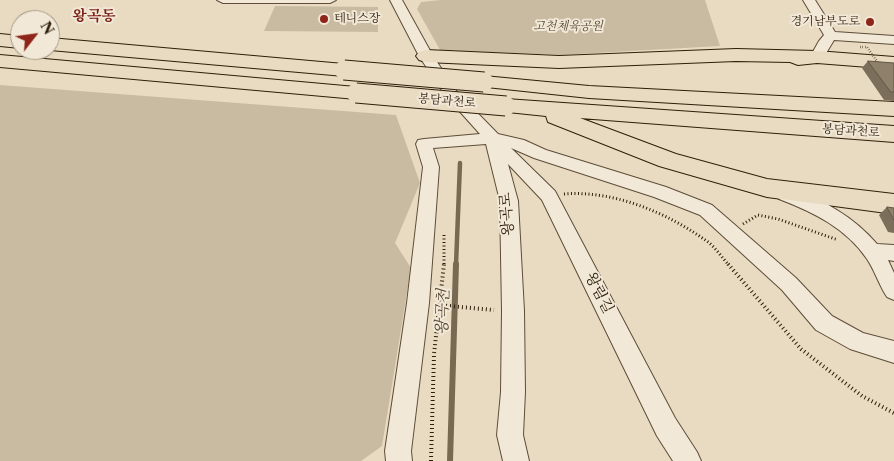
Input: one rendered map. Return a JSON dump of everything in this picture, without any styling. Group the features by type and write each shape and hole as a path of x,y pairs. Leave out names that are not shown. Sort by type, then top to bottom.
{"highway":[{"name":"봉담과천로","path":"60,45 589,92 894,109"},
{"path":"426,56 559,62 736,55 817,58 888,66"},
{"path":"511,85 574,76 671,72 817,58"},
{"name":"봉담과천로","path":"0,61 506,106 894,134"},
{"path":"536,108 668,160 767,188 894,204"}],"street":[{"path":"223,0 330,0"},
{"name":"왕곡로","path":"396,0 426,56 452,95 493,138 509,201 513,311 513,392 510,435 516,461"},
{"path":"809,0 831,36"},
{"path":"817,58 825,41 831,36 894,40"},
{"path":"399,461 398,451 418,303 431,167 424,144 493,138 518,144 540,154 660,192 706,210 788,284 824,323 858,342 894,352"},
{"name":"왕림길","path":"493,138 549,196 666,426 688,461"},
{"path":"767,188 810,203 837,216 866,245 894,291"},
{"path":"866,245 894,254"}],"path":[{"path":"860,47 867,47 888,66"},
{"path":"549,196 578,193 622,200 670,218 710,243 801,350 862,396 894,413"},
{"path":"743,224 758,215 848,242 866,245"},
{"path":"418,303 513,311"}],"green space":[{"name":"고천체육공원","path":"441,0 705,0 720,46 560,55 440,50 417,9 421,2"},
{"name":"테니스장","path":"275,6 378,7 378,32 264,31"},
{"path":"0,85 396,115 420,183 395,243 411,268 382,446 361,461 0,461"}],"building":[{"path":"868,61 894,63 894,92 891,92"},
{"path":"887,207 894,208 894,220"}],"waterway":[{"name":"왕곡천","path":"456,265 460,163"},
{"name":"왕곡천","path":"450,461 456,264"}],"place":[{"name":"테니스장","path":"324,19"},
{"name":"경기남부도로","path":"870,22"}],"district":[{"name":"왕곡동","path":"94,17"}]}
